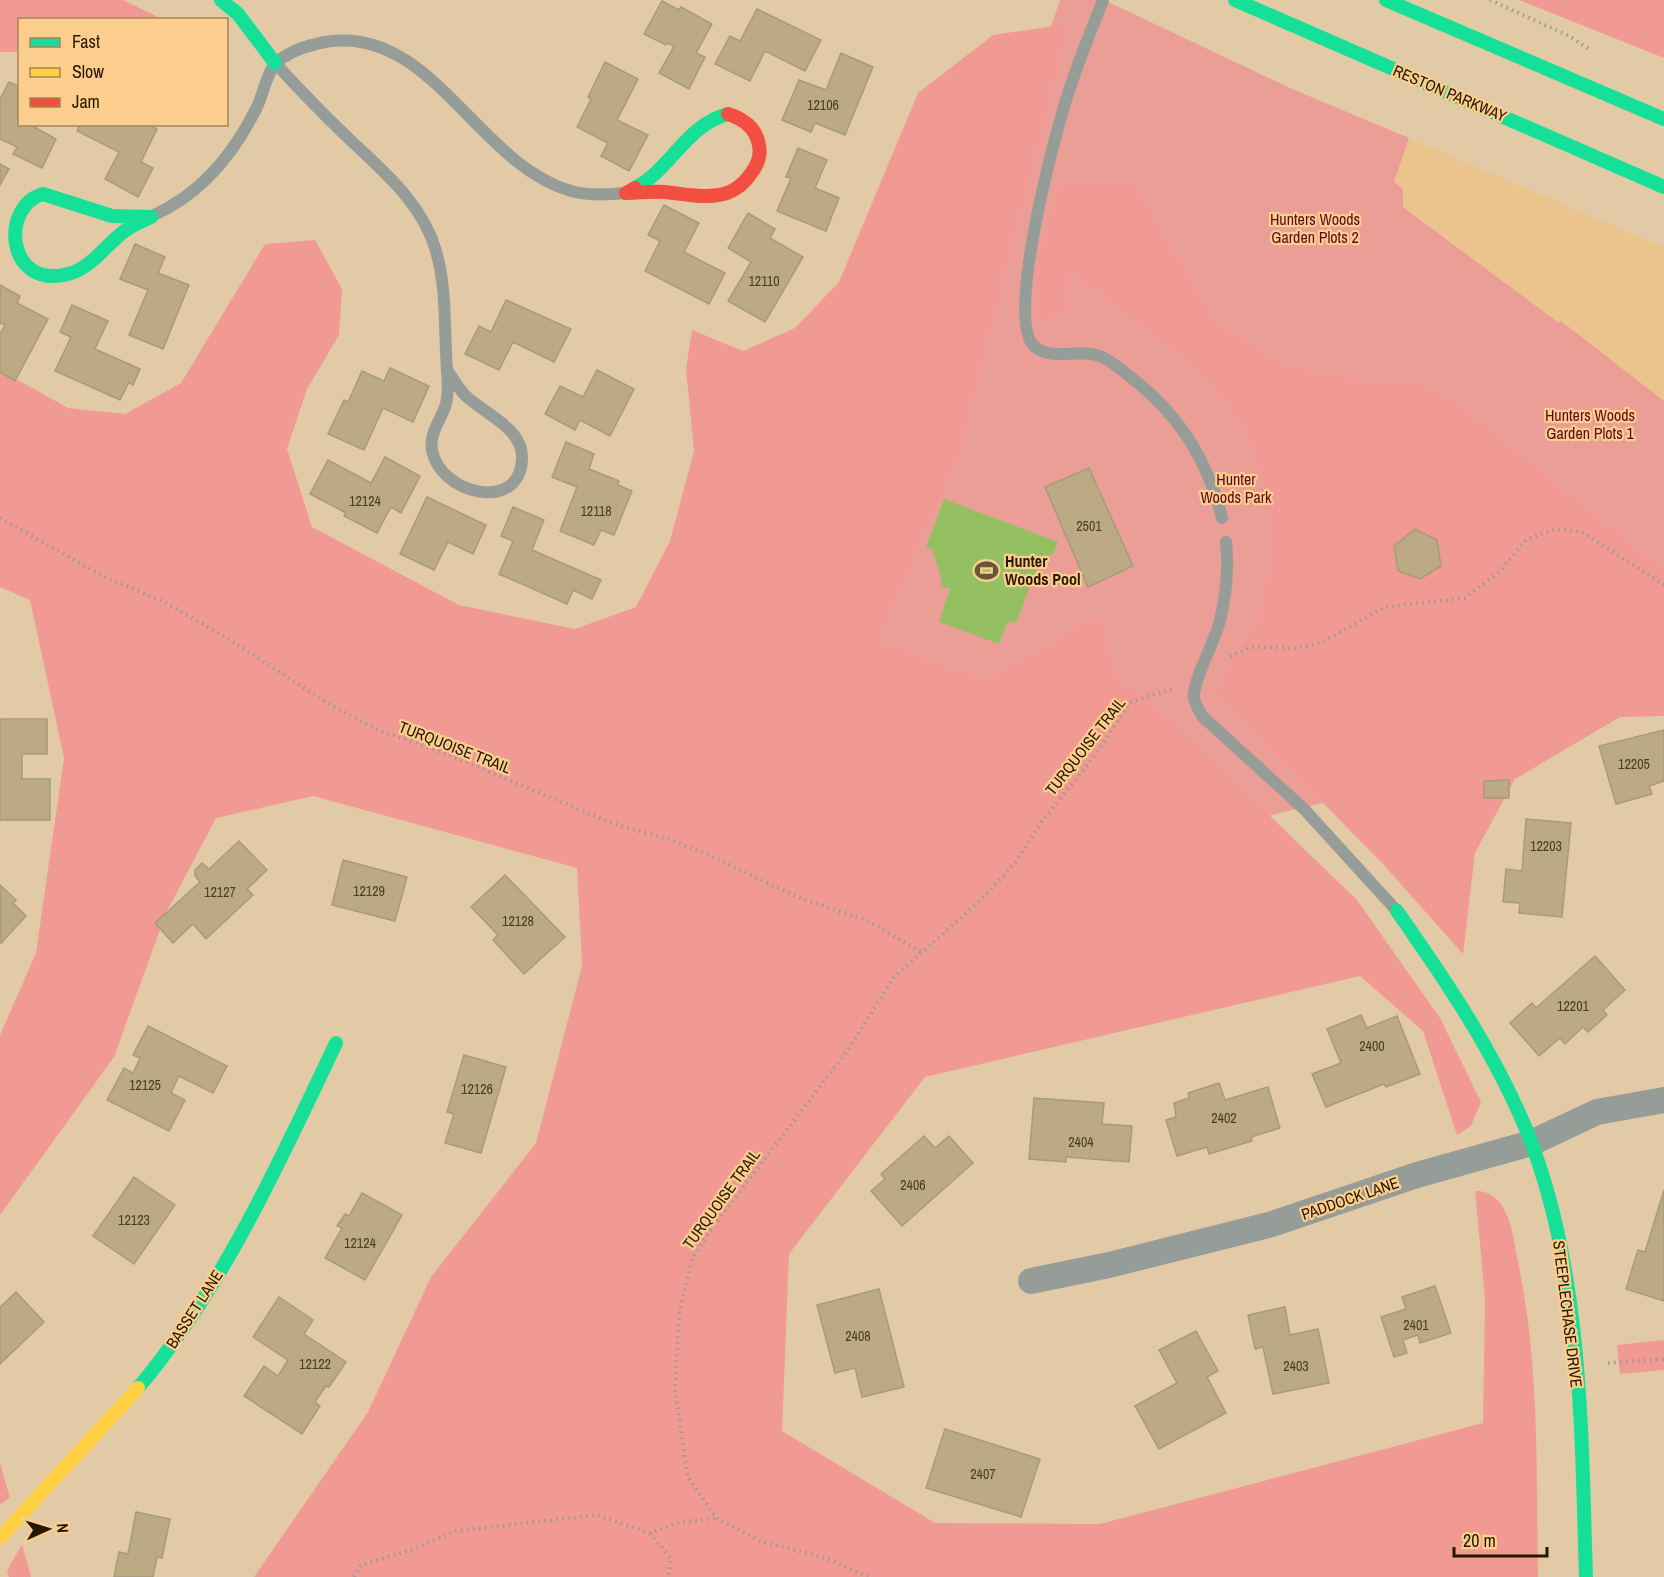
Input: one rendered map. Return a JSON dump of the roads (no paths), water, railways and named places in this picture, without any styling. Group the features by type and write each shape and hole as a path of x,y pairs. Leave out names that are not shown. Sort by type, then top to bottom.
{"street":[{"path":"221,0 238,14 275,63"},
{"name":"RESTON PARKWAY","path":"1235,0 1664,187"},
{"path":"1386,0 1664,119"},
{"path":"728,114 745,119 755,132 760,148 757,166 746,183 728,195 709,199 663,192 626,193 646,183 666,165 693,128 710,117 728,114"},
{"path":"43,194 112,216 151,217 126,230 86,267 67,274 48,274 25,267 7,254 2,239 4,215 10,205 23,196 43,194"},
{"name":"STEEPLECHASE DRIVE","path":"1397,911 1450,987 1500,1072 1531,1143 1554,1218 1569,1300 1580,1413 1586,1577"},
{"name":"BASSET LANE","path":"0,1538 139,1388 189,1321 233,1248 336,1043"},
{"name":"PADDOCK LANE","path":"1031,1281 1109,1265 1272,1224 1417,1175 1531,1143 1597,1112 1664,1100"}],"lane":[{"path":"1103,0 1068,95 1031,242 1024,290 1025,331 1033,346 1046,353 1089,353 1100,356 1151,393 1174,417 1199,454 1222,518"},
{"path":"151,217 177,205 199,189 232,149 256,108 275,63 302,48 332,41 360,41 388,49 415,65 512,159 545,180 571,191 602,195 626,193"},
{"path":"275,63 306,97 405,192 423,221 436,250 442,284 447,370 446,405 433,435 435,457 446,477 467,490 482,494 496,492 510,485 519,473 522,459 520,443 505,426 464,393 447,370"},
{"path":"1226,542 1228,561 1220,620 1211,652 1196,680 1194,698 1202,716 1304,809 1397,911"}],"place":[{"name":"Hunter Woods Pool","path":"987,570"}],"park label":[{"name":"Hunters Woods Garden Plots 2","path":"1315,228"},
{"name":"Hunters Woods Garden Plots 1","path":"1590,424"},
{"name":"Hunter Woods Park","path":"1236,488"}]}
